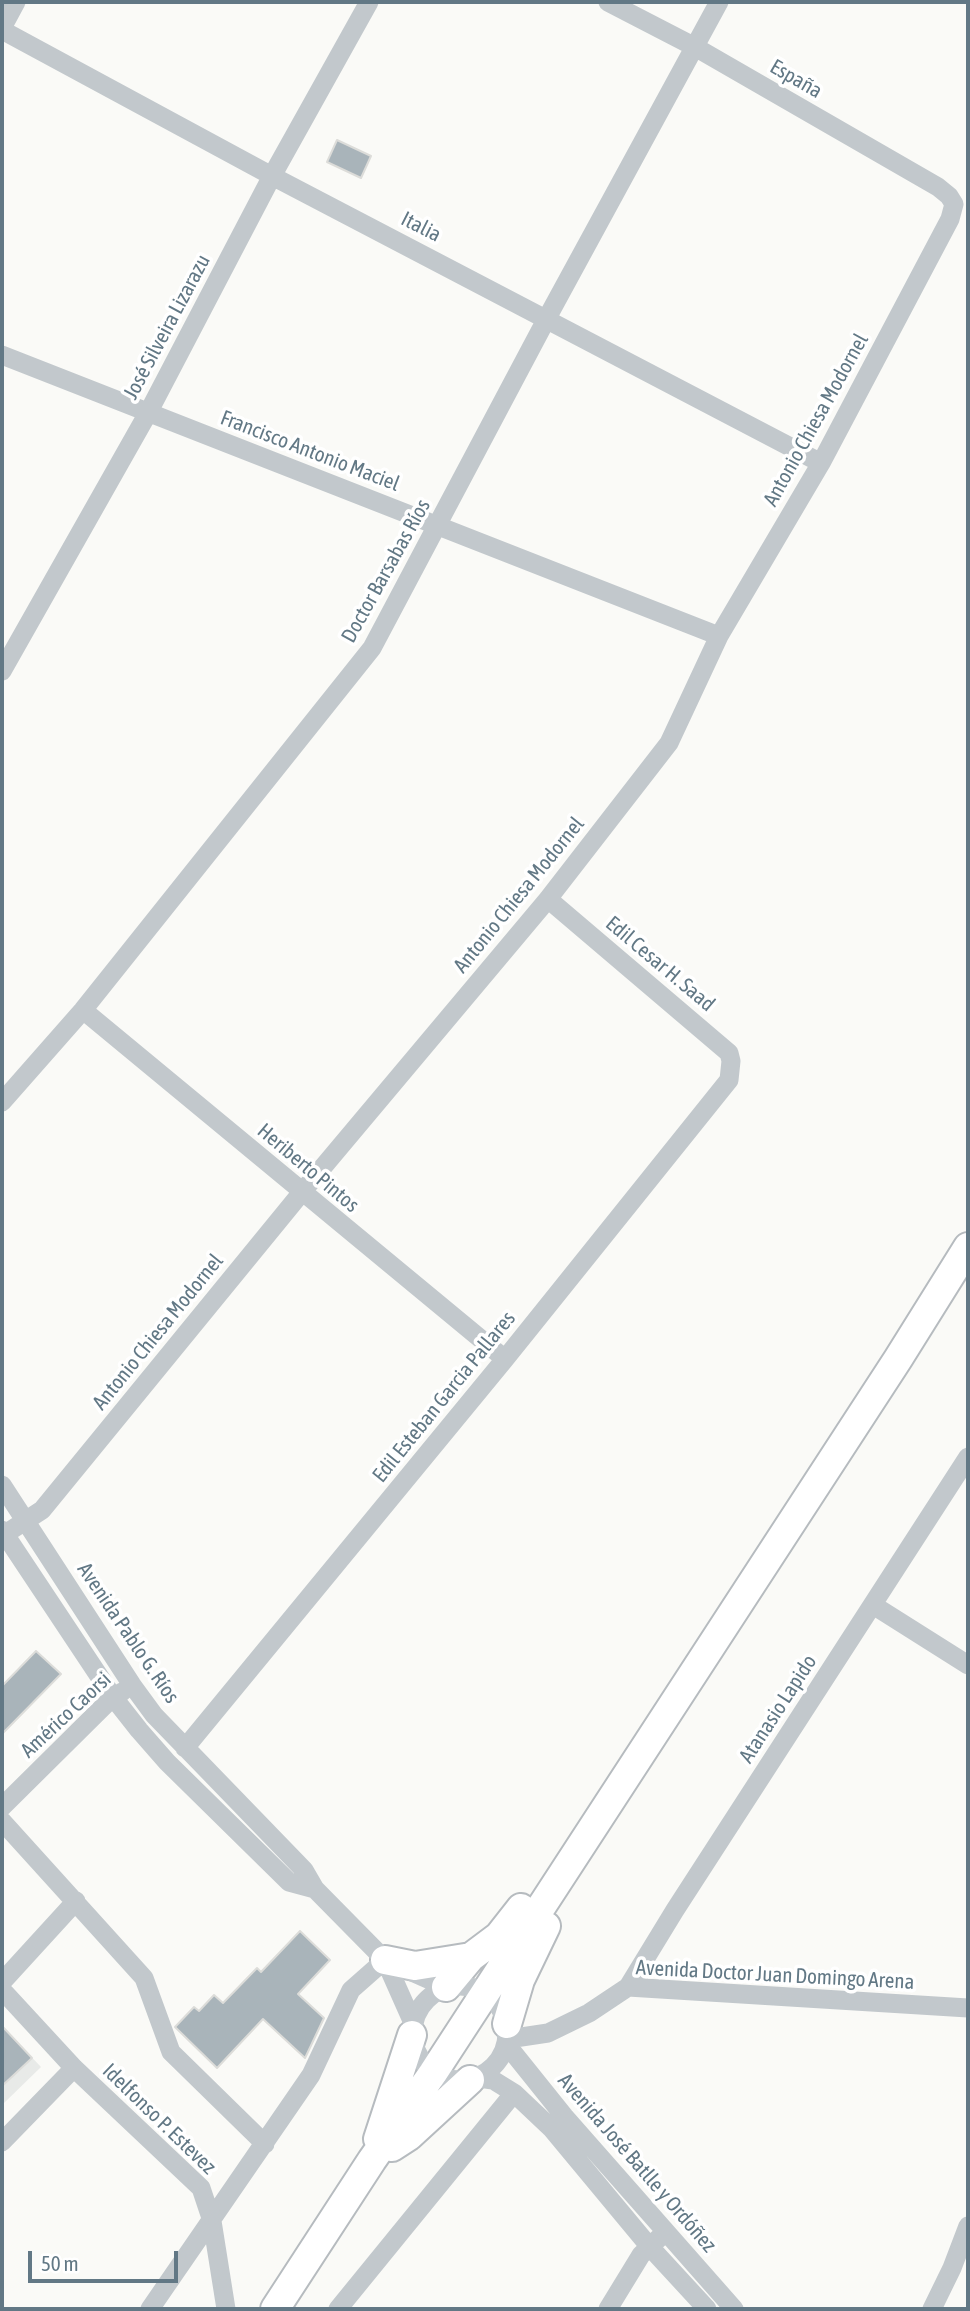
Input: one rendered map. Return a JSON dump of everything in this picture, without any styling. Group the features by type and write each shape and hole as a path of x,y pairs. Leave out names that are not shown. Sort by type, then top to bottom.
{"highway":[{"path":"275,2309 372,2160 433,2073 898,1359 968,1247"},
{"path":"446,1987 471,1957 499,1936 531,1895 565,1869"},
{"path":"507,2036 520,1979 552,1912 565,1869"},
{"path":"385,1960 415,1966 471,1957"},
{"path":"372,2160 413,2029"},
{"path":"372,2160 409,2136 474,2079"}],"street":[{"path":"2,29 16,2"},
{"name":"José Silveira Lizarazu","path":"2,671 148,413 272,176 369,2"},
{"name":"España","path":"608,2 695,47 939,187 954,204"},
{"name":"Doctor Barsabas Ríos","path":"2,1102 83,1010 372,648 719,2"},
{"name":"Italia","path":"2,29 272,176 821,463"},
{"name":"Antonio Chiesa Modornel","path":"3,1532 42,1510 302,1192 548,899 669,743 719,636 821,463 950,219 954,204"},
{"name":"Francisco Antonio Maciel","path":"2,355 719,636"},
{"name":"Edil Cesar H. Saad","path":"548,899 729,1053 732,1070"},
{"name":"Heriberto Pintos","path":"83,1010 505,1359"},
{"name":"Edil Esteban Garcia Pallares","path":"185,1748 505,1359 723,1088 732,1070"},
{"name":"Atanasio Lapido","path":"628,1987 968,1457"},
{"name":"Avenida Pablo G. Ríos","path":"2,1485 154,1715 304,1870 315,1889 385,1960 446,1987 466,1986 485,1992"},
{"name":"Avenida Pablo G. Ríos","path":"3,1532 113,1697 167,1762 289,1882 315,1889"},
{"path":"873,1605 968,1665"},
{"name":"Américo Caorsi","path":"2,1807 113,1697 132,1685"},
{"path":"2,1821 144,1978 171,2052 265,2144"},
{"path":"2,1982 76,1901"},
{"path":"150,2309 311,2074 351,1990 385,1960"},
{"name":"Avenida Pablo G. Ríos","path":"385,1960 413,2029 418,2057 433,2073"},
{"path":"413,2029 420,2007 431,1995 446,1987"},
{"name":"Avenida Doctor Juan Domingo Arena","path":"507,2036 548,2033 589,2013 628,1987 968,2008"},
{"name":"Idelfonso P. Estevez","path":"2,1990 74,2068 201,2188 212,2221 226,2309"},
{"name":"Avenida José Batlle y Ordóñez","path":"485,1992 503,2011 507,2036 558,2122 649,2246 707,2309"},
{"path":"474,2079 496,2065 507,2036"},
{"path":"2,2142 74,2068"},
{"name":"Avenida José Batlle y Ordóñez","path":"433,2073 451,2080 493,2080 558,2122 665,2232 734,2309"},
{"path":"338,2309 514,2093"},
{"path":"932,2309 968,2226"},
{"path":"608,2309 641,2255 665,2232"}],"shaded area":[{"path":"2,2026 41,2067 2,2105"}],"building":[{"path":"337,140 371,156 361,178 327,162"},
{"path":"36,1651 61,1674 2,1734 2,1686"},
{"path":"300,1931 330,1960 298,1994 324,2018 305,2058 263,2019 217,2068 175,2027 194,2007 199,2011 214,1995 223,2003 257,1968 261,1972"},
{"path":"2,2026 32,2058 2,2086"}]}
